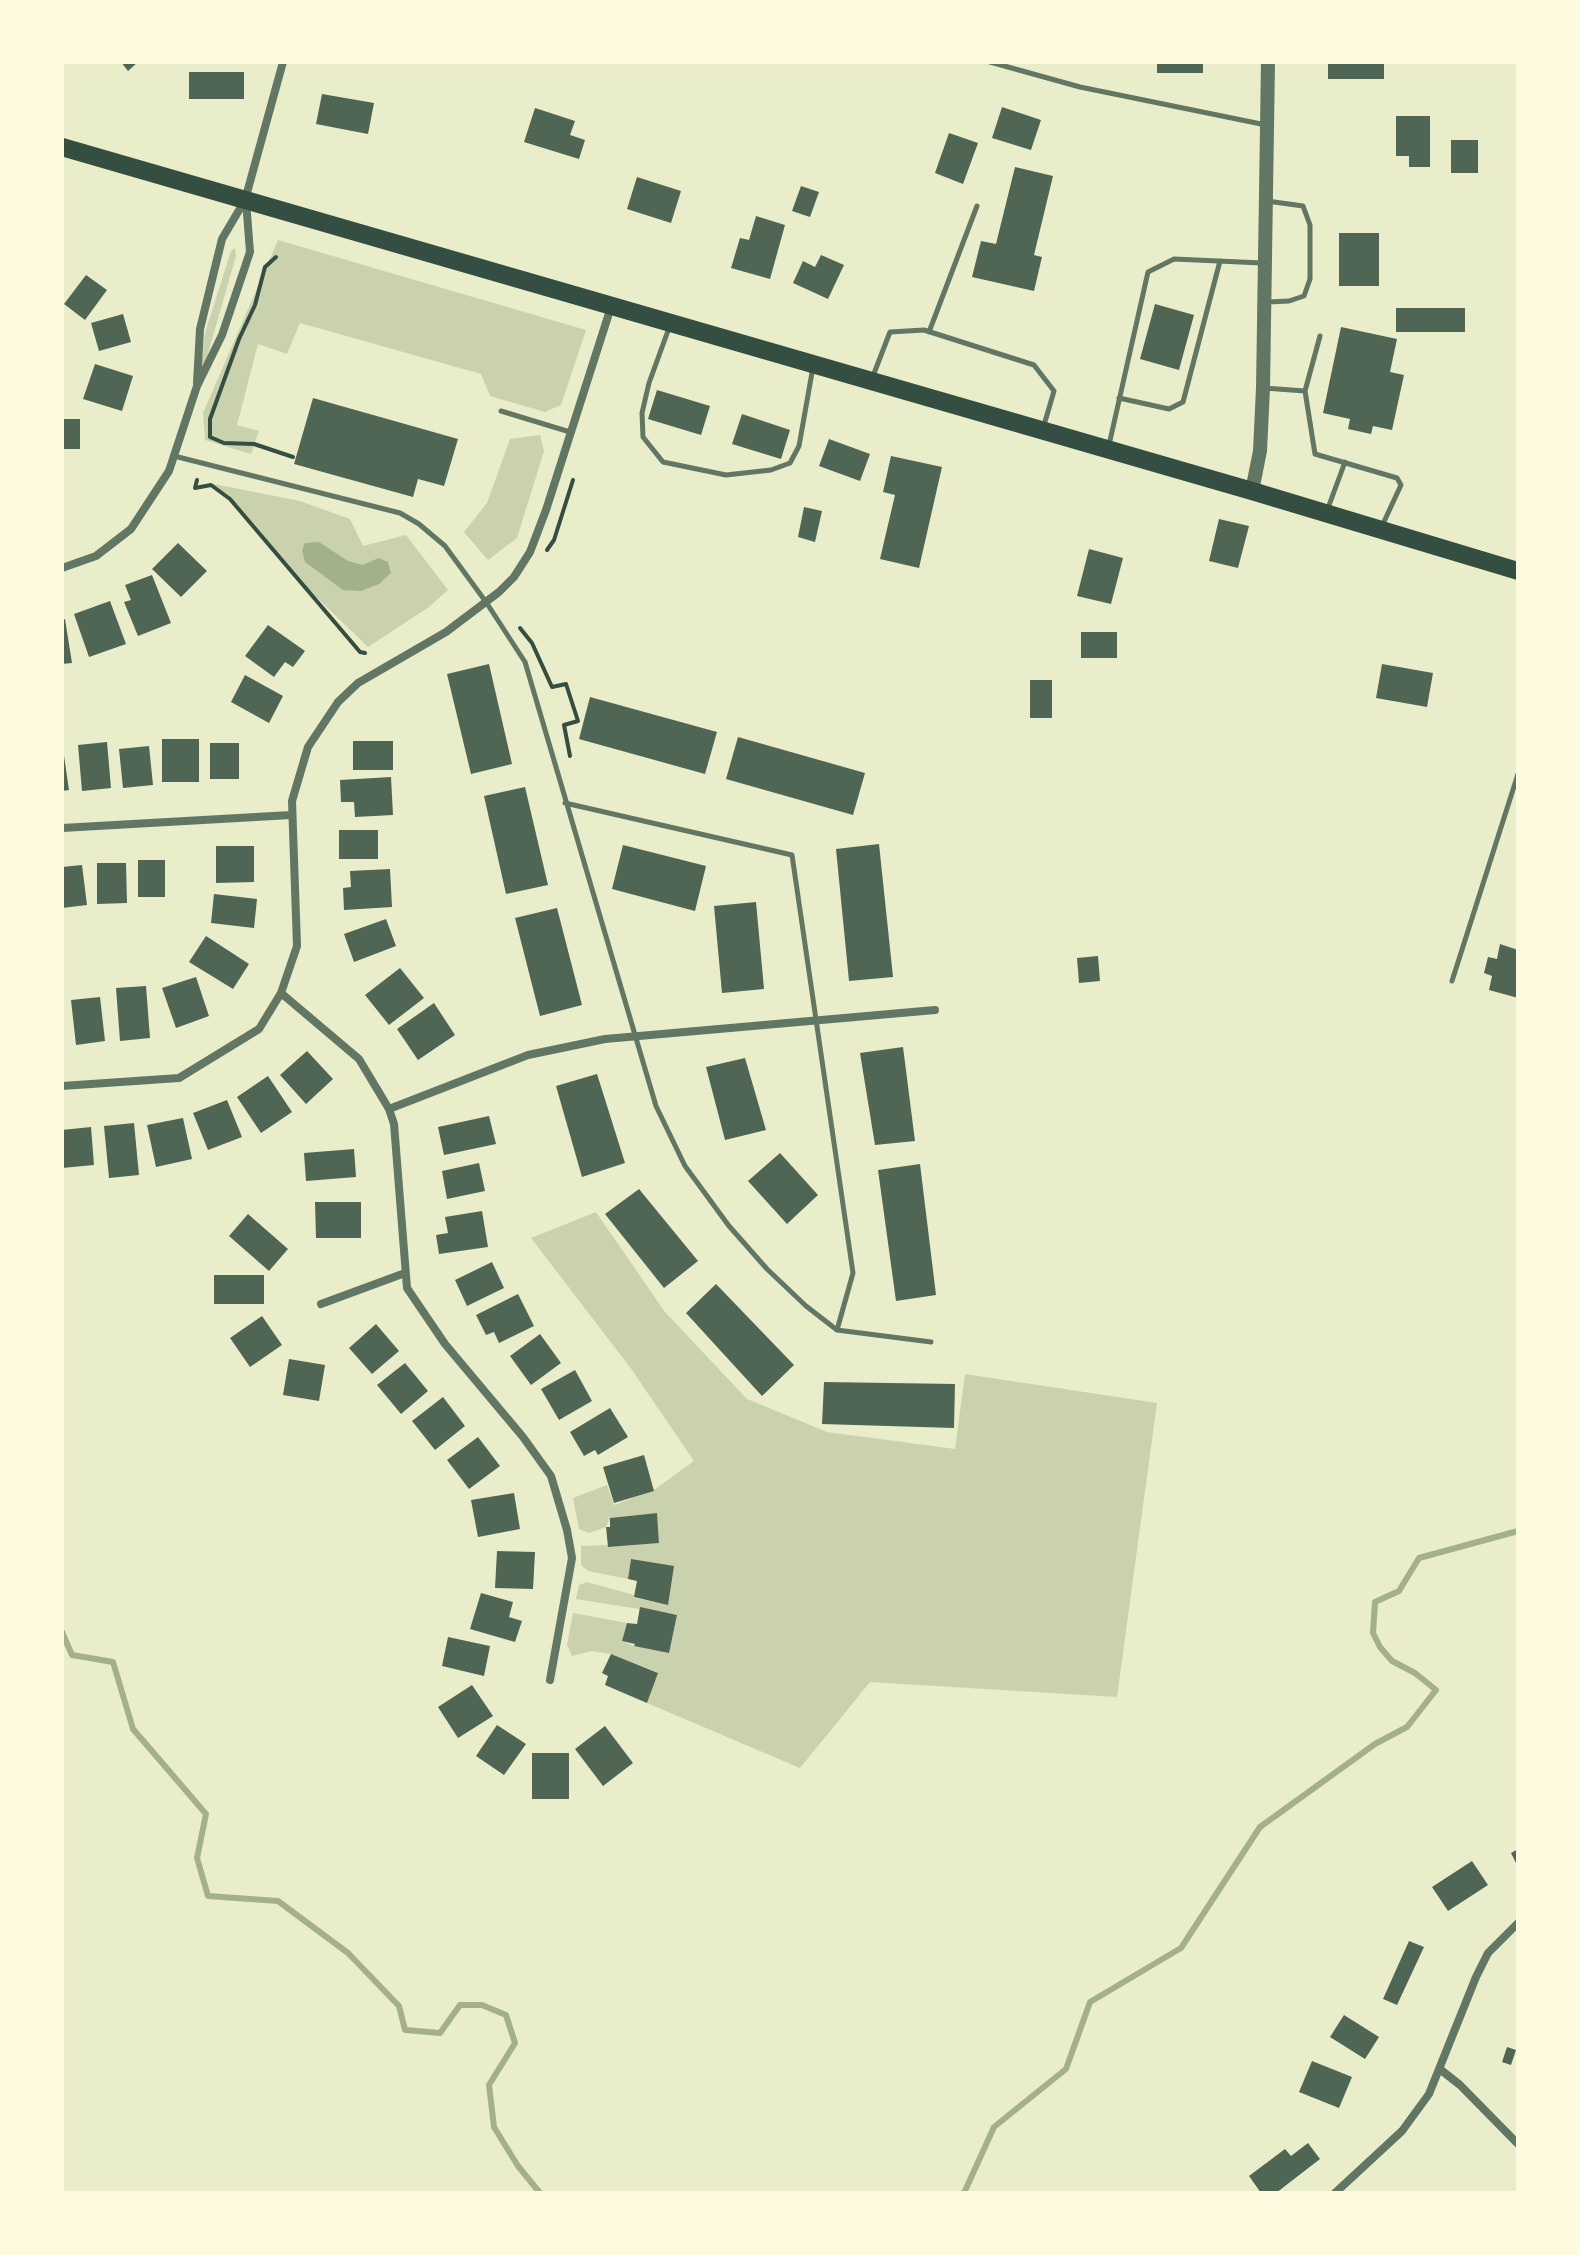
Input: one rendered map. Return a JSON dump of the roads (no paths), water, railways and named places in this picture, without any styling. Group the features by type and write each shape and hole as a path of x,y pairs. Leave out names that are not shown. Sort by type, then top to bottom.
{"highway":[{"path":"62,147 1108,449 1518,571"}],"street":[{"path":"197,386 200,329 222,239 245,200 283,62"},
{"path":"1252,491 1260,451 1263,388 1268,62"},
{"path":"62,568 96,556 131,529 169,471 197,386 222,335 250,252 245,200"},
{"path":"62,1086 179,1078 259,1029 281,993 297,946 291,815 292,801 308,747 338,702 358,683 446,632 514,577 530,552 546,510 611,306"},
{"path":"62,828 291,815"},
{"path":"281,993 359,1059 389,1109 394,1124 407,1288 445,1344 523,1437 551,1476 572,1558 550,1680"},
{"path":"389,1109 528,1055 635,1035 935,1010"},
{"path":"321,1304 405,1273"},
{"path":"1335,2193 1402,2131 1429,2094 1488,1953 1518,1923"},
{"path":"1441,2070 1518,2144"}],"lane":[{"path":"990,62 1080,87 1267,125"},
{"path":"1265,302 1289,301 1304,296 1310,279 1310,225 1303,206 1266,200"},
{"path":"929,332 977,206"},
{"path":"1108,449 1148,272 1174,259 1265,263"},
{"path":"1119,398 1169,409 1183,402 1220,261"},
{"path":"670,324 642,413 643,437 663,462 726,475 771,470 790,463 799,446 813,365"},
{"path":"871,381 890,332 929,332 1034,365 1054,391 1042,431"},
{"path":"1320,336 1305,391 1315,454 1397,478 1401,485 1381,530"},
{"path":"1263,388 1305,391"},
{"path":"501,411 570,432"},
{"path":"173,456 400,513 445,546 525,662 656,1106 685,1166 729,1226 767,1269 837,1330 931,1342"},
{"path":"1326,513 1345,462"},
{"path":"1452,981 1518,774"},
{"path":"564,802 792,855 853,1273 837,1330"}],"waterway":[{"path":"964,2193 994,2127 1066,2069 1090,2002 1181,1948 1260,1827 1375,1744 1407,1727 1436,1690 1415,1673 1392,1661 1380,1647 1373,1633 1375,1602 1399,1591 1419,1558 1518,1531"},
{"path":"62,1632 72,1655 113,1662 133,1729 206,1814 197,1858 208,1896 278,1901 348,1953 399,2006 405,2030 440,2033 460,2005 482,2005 506,2015 515,2043 489,2085 494,2127 518,2166 540,2193"}]}
